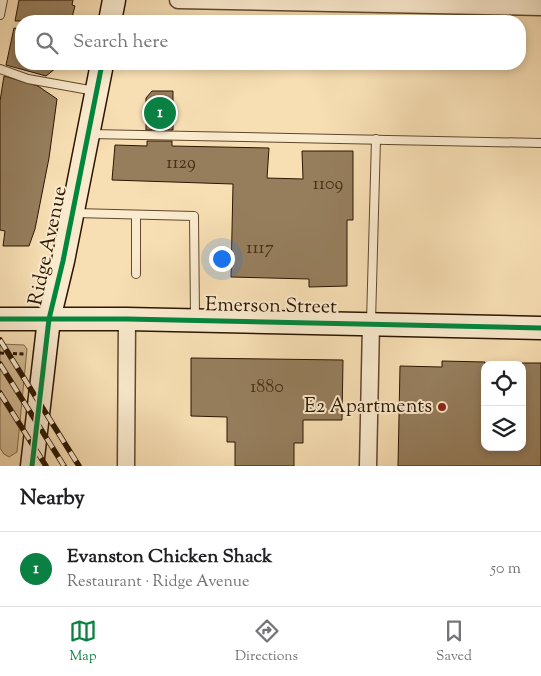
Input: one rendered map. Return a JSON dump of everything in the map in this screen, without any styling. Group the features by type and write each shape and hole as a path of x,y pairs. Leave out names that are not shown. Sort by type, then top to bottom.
{"street":[{"path":"111,15 114,0"},
{"path":"178,0 541,7"},
{"name":"Ridge Avenue","path":"32,466 49,319 101,70"},
{"name":"Emerson Street","path":"0,319 195,320 541,328"},
{"path":"126,466 127,319"},
{"path":"368,466 371,324"}],"lane":[{"path":"0,15 2,0"},
{"path":"0,69 28,79 96,91"},
{"path":"88,134 541,143"},
{"path":"371,324 376,139"},
{"path":"72,213 194,216 195,320"},
{"path":"136,215 136,274"}],"path":[{"path":"0,353 27,354"}],"shaded area":[{"path":"0,344 24,345 27,349 17,452 9,457 0,448"}],"building":[{"path":"19,0 73,0 72,5 75,6 73,15 16,15"},
{"path":"14,28 15,28 15,67 6,65"},
{"path":"24,70 54,70 46,76"},
{"path":"4,76 38,86 57,99 49,158 35,229 29,246 3,246 5,231 0,230 0,101"},
{"path":"152,91 173,91 173,130 146,130 146,98"},
{"path":"147,141 172,141 172,146 269,148 267,178 303,179 302,151 353,151 353,220 347,220 347,286 309,287 309,279 231,277 233,184 112,180 115,145 147,146"},
{"path":"191,358 343,360 342,420 303,420 303,443 294,443 294,466 235,466 235,442 227,442 227,417 191,416"},
{"name":"E2 Apartments","path":"442,361 481,362 481,451 526,451 526,363 541,363 541,466 398,466 400,366 442,367"}],"railway":[{"path":"0,340 79,466"},
{"path":"0,364 64,466"},
{"path":"0,393 46,466"}],"cycle path":[{"path":"32,466 49,319 63,261 101,70"},
{"path":"0,319 127,319 541,328"}],"place":[{"name":"Evanston Chicken Shack","path":"160,113"},
{"name":"E2 Apartments","path":"442,407"}]}
